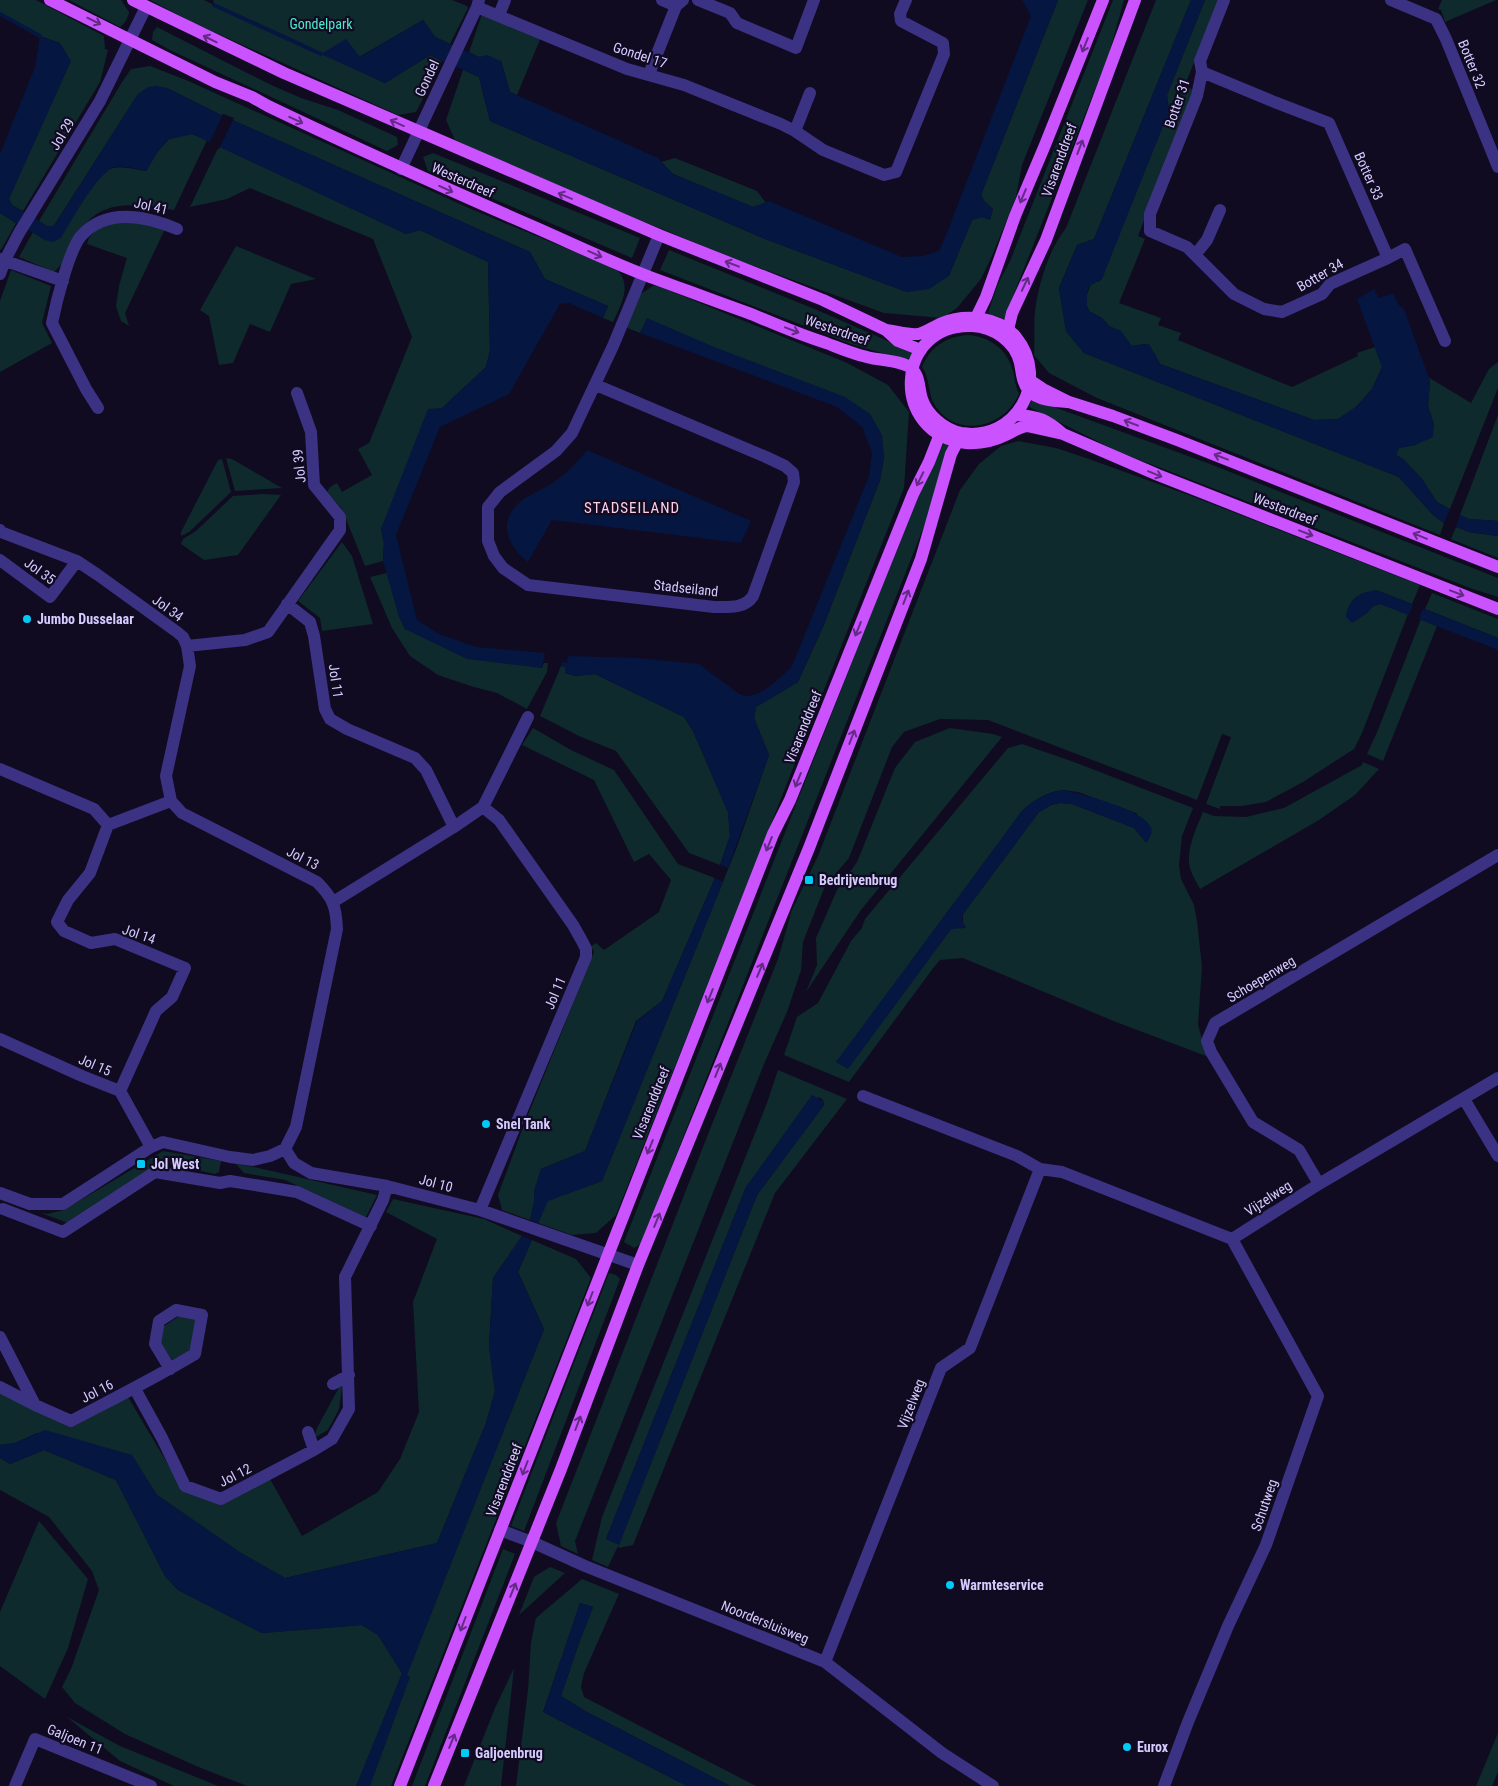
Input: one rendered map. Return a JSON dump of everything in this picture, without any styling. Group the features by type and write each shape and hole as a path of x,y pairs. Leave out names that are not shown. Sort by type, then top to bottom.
{"main road":[{"name":"Westerdreef","path":"50,0 215,82 252,97 401,169 642,274 823,343 876,359 891,360 911,376"},
{"name":"Westerdreef","path":"133,0 284,73 418,132 659,235 778,281 886,330 913,334 922,333 941,323 952,320 974,322"},
{"name":"Visarenddreef","path":"974,322 986,297 1015,216 1103,0"},
{"name":"Visarenddreef","path":"1008,330 1012,313 1046,240 1135,0"},
{"path":"987,319 1008,330 1016,337 1024,350 1031,368 1030,386 1019,421 1008,422 990,431 960,437 940,434 924,422 918,414 912,396 911,376 921,350 946,331 987,319"},
{"path":"974,322 1000,336 1013,347 1020,362 1022,380 1030,386"},
{"name":"Westerdreef","path":"886,330 898,341 921,350"},
{"path":"911,376 919,379 922,402 929,412 960,437"},
{"name":"Westerdreef","path":"1030,386 1052,401 1069,402 1113,416 1498,567"},
{"name":"Westerdreef","path":"1019,421 1030,415 1048,421 1063,434 1150,472 1498,609"},
{"name":"Visarenddreef","path":"400,1786 773,834 790,800 913,494 940,434"},
{"path":"434,1786 532,1542 638,1265 809,848 921,559 951,454 960,437"}],"street":[{"path":"499,15 505,0"},
{"path":"649,74 679,3 662,0"},
{"path":"698,0 730,13 737,23 796,48 814,0"},
{"name":"Gondel 17","path":"478,4 499,15 627,69 684,85 795,131 823,150 884,175 896,172 944,54 943,43 901,21 900,14 906,0"},
{"name":"Botter 31","path":"1150,214 1197,96 1202,72 1200,61 1224,0"},
{"name":"Botter 32","path":"1391,0 1436,19 1498,167"},
{"name":"Gondel","path":"401,169 478,4"},
{"name":"Jol 29","path":"0,274 2,259 33,212 100,101 146,7"},
{"name":"Botter 33","path":"1202,72 1272,102 1329,123 1388,258"},
{"path":"795,131 810,93"},
{"path":"1195,255 1207,240 1220,210"},
{"name":"Botter 34","path":"1150,214 1150,231 1187,247 1234,294 1264,309 1282,312 1322,294 1330,284 1388,258"},
{"name":"Jol 41","path":"98,408 52,323 74,248 81,236 97,224 121,215 162,222 177,229"},
{"name":"Stadseiland","path":"596,385 766,457 785,466 793,473 794,482 786,508 753,596 749,602 734,607 714,606 528,585 503,568 494,556 488,541 488,507 500,492 556,451 572,433 596,385 659,235"},
{"path":"1388,258 1405,249 1445,340"},
{"path":"2,259 63,281"},
{"name":"Jol 39","path":"287,604 340,530 340,517 314,485 311,432 296,394"},
{"name":"Jol 34","path":"0,530 77,561 98,574 177,632 183,637 187,646"},
{"name":"Jol 35","path":"0,560 50,597 77,561"},
{"path":"0,769 94,809 108,825 171,801 166,776 190,666 187,646 245,640 268,632 287,604"},
{"name":"Jol 11","path":"287,604 310,622 314,636 324,709 330,719 347,729 415,758 426,770 454,827"},
{"path":"333,902 483,807 528,717"},
{"name":"Jol 13","path":"171,801 182,813 317,882 333,902 336,911 337,929 296,1127 285,1149"},
{"name":"Jol 11","path":"480,1210 586,957 586,949 563,910 499,820 483,807"},
{"name":"Jol 14","path":"108,825 90,874 68,900 57,922 64,931 91,943 116,939 185,968 172,997 156,1011 120,1091"},
{"name":"Schoepenweg","path":"1319,1184 1299,1150 1253,1122 1211,1052 1207,1042 1215,1024 1498,855"},
{"name":"Jol 15","path":"0,1039 120,1091 151,1147"},
{"name":"Vijzelweg","path":"1232,1239 1319,1184 1498,1078"},
{"path":"863,1096 1017,1156 1040,1169 1062,1172 1232,1239"},
{"path":"1464,1098 1498,1156"},
{"path":"285,1149 270,1156 253,1160 230,1157 163,1142 151,1147 63,1204 30,1204 4,1195 2,1212 63,1232 155,1172 220,1183 230,1181 297,1192 371,1226"},
{"name":"Jol 10","path":"285,1149 294,1162 311,1173 387,1186 480,1210 638,1265"},
{"path":"230,1157 230,1181"},
{"name":"Vijzelweg","path":"826,1662 942,1368 970,1348 1040,1169"},
{"name":"Jol 12","path":"135,1389 162,1438 185,1486 221,1500 332,1439 349,1409 345,1277 384,1200 387,1186"},
{"name":"Schutweg","path":"1164,1786 1228,1626 1266,1545 1318,1396 1232,1239"},
{"name":"Jol 16","path":"0,1388 71,1421 135,1389 170,1369 195,1354 202,1315 176,1310 159,1321 155,1344 170,1369"},
{"path":"0,1337 35,1405"},
{"path":"333,1384 349,1375"},
{"path":"308,1432 314,1450"},
{"name":"Noordersluisweg","path":"500,1530 826,1662 942,1753 994,1786"},
{"name":"Galjoen 11","path":"15,1786 35,1738 151,1786"}],"green space":[{"path":"0,0 36,0 104,36 105,49 108,50 100,82 23,211 12,205 9,199 60,43 40,36 0,14"},
{"path":"69,0 121,0 129,12 126,20 120,27"},
{"name":"Gondelpark","path":"150,0 204,0 214,5 213,0 452,0 468,8 450,44 435,37 423,20 359,57 322,54 385,83 430,55 442,61 416,112 398,115 194,23"},
{"path":"1058,0 1088,0 1022,165 1016,197 992,256 981,279 957,308 942,318 884,313 743,262 542,180 455,140 446,120 463,70 479,77 490,121 765,239 907,292 949,275 972,220 982,217 990,219 993,209 985,202 981,195"},
{"path":"1113,0 1124,0 1109,54 1004,319 988,313"},
{"path":"1156,0 1191,0 1094,239 1077,245 1059,288 1066,331 1084,353 1399,477 1433,515 1444,523 1440,535 1097,398 1049,373 1034,355 1035,310 1046,264 1066,228"},
{"path":"1205,0 1219,0 1185,85 1194,91 1138,236 1145,239 1119,303 1161,318 1158,325 1181,333 1178,340 1292,387 1358,356 1357,353 1375,347 1382,367 1372,389 1356,407 1338,419 1314,420 1160,364 1155,354 1145,344 1132,346 1102,318 1089,311 1087,306 1087,295 1090,286 1092,283 1100,281 1169,111 1167,95"},
{"path":"1442,0 1496,0 1445,22 1441,10 1438,9"},
{"path":"482,14 541,37 517,95 510,92 501,61 479,57 469,52"},
{"path":"157,27 269,84 301,98 338,110 397,137 398,145 387,151 170,50 152,40 153,32"},
{"path":"150,66 186,80 471,209 616,269 624,281 625,288 622,302 613,322 603,318 608,306 545,279 530,252 219,114 167,88 138,94 53,227 39,221 131,69"},
{"path":"192,134 207,140 174,210 134,205 109,208 98,213 88,221 79,233 65,258 54,272 19,257 33,232 45,240 107,170 121,167 146,171 158,151 169,139"},
{"path":"219,146 406,234 420,230 488,262 490,350 486,367 442,408 381,529 384,543 383,561 365,566 342,509 327,492 330,487 337,483 342,492 372,475 358,449 369,443 412,337 373,239 250,188 227,199 190,207"},
{"path":"433,153 640,238 632,258 428,171 423,157"},
{"path":"675,158 757,191 766,203 753,207 673,174 661,162"},
{"path":"0,213 16,223 1,250 0,249"},
{"path":"131,220 166,227 125,313 129,326 121,321 116,306 119,286 127,258 87,244 89,238 101,224"},
{"path":"236,246 316,279 291,284 270,332 250,324 233,363 219,365 209,316 200,310"},
{"path":"669,250 817,310 913,352 909,361 851,344 660,270"},
{"path":"11,270 51,286 42,323 52,343 0,372 0,301"},
{"path":"653,286 658,286 845,362 888,385 909,412 904,488 616,1215 596,1233 572,1235 538,1223 547,1201 602,1181 737,847 769,755 754,718 756,707 798,682 823,627 880,480 884,457 870,414 647,319 640,333 625,327 639,295"},
{"path":"967,335 990,341 1002,350 1010,363 1019,394 1003,414 992,421 968,426 956,423 945,417 936,407 922,367 929,354 940,344 952,338"},
{"path":"1498,362 1498,388 1450,509 1437,502 1422,479 1404,460 1396,455 1399,448 1415,445 1434,424 1428,406 1430,381 1428,377 1471,403 1489,369"},
{"path":"1032,399 1210,464 1498,578 1498,597 1470,588 1117,451 1029,407"},
{"path":"1498,415 1498,521 1469,519 1460,515"},
{"path":"1018,441 1056,448 1089,459 1194,497 1420,585 1412,604 1376,590 1366,614 1373,606 1380,604 1408,614 1362,733 1354,749 1303,782 1266,802 1242,806 1220,806 1220,809 1206,804 1231,737 1222,734 1197,800 988,720 940,719 904,732 892,747 849,858 825,886 803,942 801,970 787,1012 764,1064 575,1541 578,1554 561,1546 556,1523 778,959 792,910 818,856 960,490 979,464 1001,446"},
{"path":"944,443 949,446 939,488 641,1244 634,1248 624,1242 915,502"},
{"path":"226,458 232,459 282,488 235,491"},
{"path":"222,459 231,492 189,532 181,536 181,532 218,460"},
{"path":"281,495 238,555 204,560 181,544 183,539 196,531 233,496"},
{"path":"1456,527 1469,532 1498,536 1498,558 1451,539"},
{"path":"342,542 352,556 373,624 322,631 320,618 298,601"},
{"path":"387,573 399,616 405,629 542,668 544,663 548,663 547,672 527,709 497,693 438,675 410,656 392,628 370,577"},
{"path":"1432,593 1498,619 1498,638 1425,609"},
{"path":"1421,619 1437,626 1383,761 1367,754"},
{"path":"561,666 566,667 565,673 575,676 595,674 684,717 693,731 728,812 730,836 720,865 689,853 616,751 579,736 540,716"},
{"path":"533,728 571,750 614,770 678,864 715,878 662,1001 636,1021 585,1151 541,1169 534,1192 530,1220 502,1210 498,1195 522,1130 594,952 591,946 596,943 604,950 659,912 671,880 649,854 634,862 594,780 522,745"},
{"path":"950,728 1002,737 861,910 806,992 817,965 816,938 837,890 857,862 895,768 915,742"},
{"path":"1022,744 1193,808 1182,836 1179,865 1181,879 1194,905 1197,921 1202,967 1198,1024 1206,1056 1116,1022 963,958 940,960 849,1082 784,1055 797,1017 818,1003 851,941 862,928 865,919 1008,748","holes":["1062,790 1078,792 1136,813 1151,834 1147,842 1134,828 1072,804 1060,803 1051,805 1039,812 963,914 963,923 951,929 848,1068 837,1062 1022,811 1035,800 1050,793"]},
{"path":"1363,762 1379,769 1355,795 1319,820 1200,889 1191,871 1189,857 1192,841 1203,812 1214,816 1246,817 1284,808 1362,765"},
{"path":"778,1070 847,1099 775,1193 633,1545 619,1548 618,1546 608,1567 592,1560 602,1517 767,1103","holes":["819,1097 823,1100 824,1105 757,1195 619,1544 606,1539 746,1187"]},
{"path":"163,1151 221,1161 219,1172 215,1174 161,1162 68,1223 41,1213 47,1214 64,1210"},
{"path":"236,1164 377,1195 366,1217 285,1180 244,1173"},
{"path":"393,1199 484,1219 522,1236 493,1278 489,1346 495,1391 486,1423 437,1543 285,1578 241,1553 157,1495 148,1481 37,1433 15,1443 0,1445 0,1390 76,1425 128,1397 182,1488 221,1505 270,1479 302,1536 378,1492 400,1459 419,1412 413,1302 437,1239 386,1212"},
{"path":"532,1240 576,1259 591,1278 391,1786 247,1786 196,1766 125,1734 75,1703 62,1687 71,1669 99,1590 92,1571 49,1517 0,1490 0,1458 10,1464 44,1450 116,1480 165,1576 178,1590 262,1633 362,1625 378,1635 405,1678 544,1329 518,1272"},
{"path":"609,1273 616,1275 620,1279 524,1531 511,1526"},
{"path":"182,1314 200,1321 194,1349 172,1360 159,1341 163,1327"},
{"path":"343,1380 339,1409 328,1430 314,1438 317,1428"},
{"path":"39,1521 88,1579 68,1648 45,1699 0,1666 0,1612"},
{"path":"503,1549 515,1554 425,1786 412,1786"},
{"path":"550,1567 565,1573 519,1615 534,1577"},
{"path":"582,1579 619,1594 584,1673 581,1687 584,1697 756,1786 730,1786 585,1711 561,1696 593,1607 580,1603 543,1712 687,1786 516,1786 528,1690 531,1642 536,1618"},
{"path":"514,1668 501,1786 464,1786 495,1708"},
{"path":"67,1717 120,1746 218,1786 174,1786 120,1761"},
{"path":"1498,1733 1498,1772 1492,1786 1476,1786"}],"water":[{"path":"1022,0 1058,0 981,195 985,202 993,209 990,220 982,217 972,220 949,276 929,289 907,292 765,239 490,121 479,77 430,55 385,83 321,54 346,39 360,57 423,20 435,37 479,57 487,55 501,61 510,92 658,158 673,174 753,207 769,201 902,257 922,256 939,251 946,235 1031,16"},
{"path":"1191,0 1205,0 1167,95 1169,111 1102,279 1089,286 1087,306 1089,311 1102,318 1110,327 1120,330 1132,346 1149,344 1160,364 1314,420 1338,419 1356,407 1372,389 1382,367 1357,299 1374,289 1379,298 1393,293 1399,305 1404,309 1430,381 1428,406 1434,424 1433,437 1415,445 1399,448 1396,455 1404,460 1422,479 1437,502 1450,509 1444,523 1433,515 1399,477 1084,353 1066,331 1059,289 1077,245 1094,239"},
{"path":"40,36 60,43 71,61 9,199 12,205 47,226 54,226 138,94 148,87 157,86 167,88 219,114 530,252 545,279 608,306 603,318 569,303 560,304 509,394 440,427 396,535 417,620 439,634 476,647 545,653 542,668 467,659 405,629 399,616 383,561 384,543 381,529 428,409 442,408 486,367 490,350 488,262 420,230 406,234 192,134 169,139 158,151 146,171 122,166 108,170 85,198 61,238 53,242 45,240 0,213 0,154 35,67"},
{"path":"647,318 714,347 845,397 870,414 882,435 884,457 880,480 823,627 798,682 756,707 754,718 769,755 728,868 720,865 730,836 728,812 693,731 684,717 595,674 575,676 565,673 565,667 561,666 562,662 567,663 568,656 637,658 699,664 739,694 753,695 768,688 792,666 869,476 872,453 862,427 837,407 640,333"},
{"path":"587,450 751,521 741,543 552,520 528,562 511,542 508,535 508,519 518,504 561,477"},
{"path":"1460,515 1469,519 1498,521 1498,536 1469,532 1456,527"},
{"path":"1376,590 1498,638 1498,650 1380,604 1373,606 1366,614 1352,623 1346,617 1349,605 1355,597"},
{"path":"1062,790 1111,803 1137,815 1146,821 1151,828 1149,838 1146,843 1134,828 1072,804 1060,803 1051,805 1039,812 963,914 962,920 966,928 951,929 848,1069 836,1062 1022,811 1040,798"},
{"path":"715,878 723,882 602,1181 548,1201 538,1223 530,1220 534,1192 541,1169 585,1151 637,1021 662,1001"},
{"path":"812,1095 823,1101 824,1105 757,1195 619,1545 606,1539 746,1187"},
{"path":"522,1236 532,1240 518,1272 544,1329 407,1675 410,1677 370,1786 356,1786 402,1673 378,1635 362,1625 262,1633 178,1590 165,1576 116,1480 44,1450 10,1464 0,1458 0,1445 15,1443 45,1430 132,1455 157,1495 241,1553 285,1578 437,1543 486,1423 495,1391 489,1346 493,1278"},
{"path":"580,1603 593,1607 561,1696 585,1711 730,1786 687,1786 543,1712"}],"pier":[{"path":"223,114 234,118 219,149 209,144"},
{"path":"1414,602 1424,606 1418,621 1408,617"}],"waterway":[{"path":"214,5 321,54"},
{"path":"0,14 40,36"}],"place":[{"name":"Jumbo Dusselaar","path":"27,619"},
{"name":"Bedrijvenbrug","path":"809,880"},
{"name":"Snel Tank","path":"486,1124"},
{"name":"Jol West","path":"141,1164"},
{"name":"Warmteservice","path":"950,1585"},
{"name":"Eurox","path":"1127,1747"},
{"name":"Galjoenbrug","path":"465,1753"}],"district":[{"name":"STADSEILAND","path":"632,508"}]}
